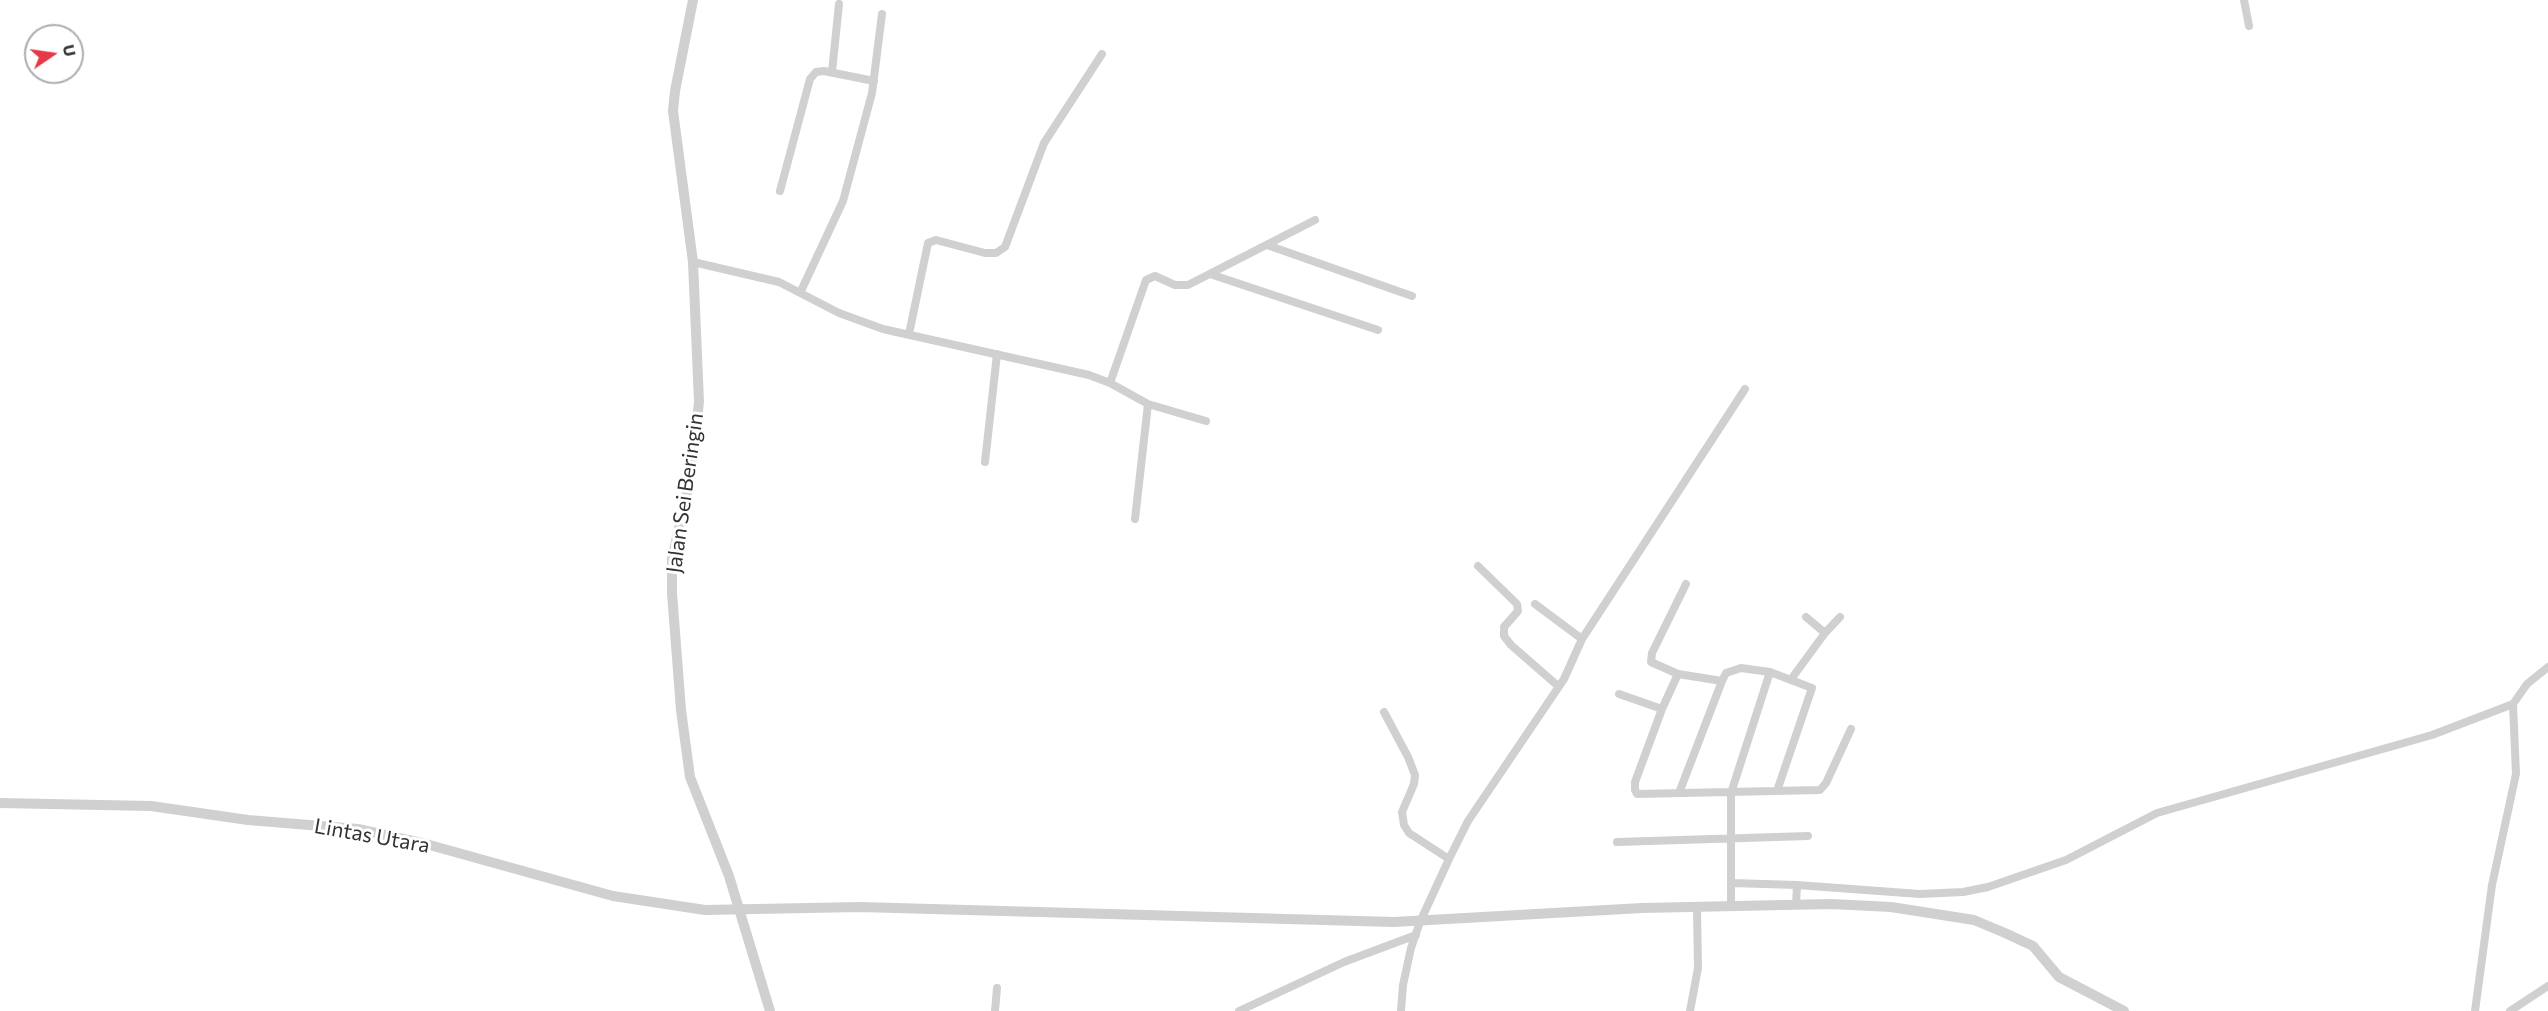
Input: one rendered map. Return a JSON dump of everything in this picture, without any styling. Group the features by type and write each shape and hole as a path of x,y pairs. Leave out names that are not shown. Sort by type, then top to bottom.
{"street":[{"name":"Jalan Sei Beringin","path":"693,0 674,101 693,262 697,345 697,428 690,480 674,552 672,592 681,710 690,777 729,876 770,1011"},
{"path":"2244,0 2249,26"},
{"path":"832,72 839,4"},
{"path":"801,291 843,201 874,81 882,14"},
{"path":"909,334 928,243 936,240 985,253 996,253 1005,247 1044,143 1102,54"},
{"path":"780,191 810,79 816,72 832,72 874,81"},
{"path":"1110,383 1146,280 1155,276 1184,286 1315,220"},
{"path":"1267,245 1412,297"},
{"path":"693,262 762,277 801,291 860,321 1089,375 1110,383 1148,404 1206,422"},
{"path":"1210,274 1378,330"},
{"path":"985,462 997,354"},
{"path":"1401,1011 1403,985 1420,922 1468,821 1558,686 1582,639 1745,389"},
{"path":"1135,519 1148,404"},
{"path":"1478,566 1517,604 1518,611 1504,627 1504,636 1510,645 1558,686"},
{"path":"1686,584 1650,657 1655,664 1678,674 1722,681"},
{"path":"1535,604 1582,639"},
{"path":"1806,617 1825,633"},
{"path":"1792,678 1825,633 1840,617"},
{"path":"2475,1011 2492,885 2517,765 2514,704 2527,684 2548,667"},
{"path":"1680,793 1722,681 1732,669 1770,672 1792,678 1810,686 1813,691 1777,791"},
{"path":"1731,906 1731,793 1770,672"},
{"path":"1678,674 1662,709 1635,790 1644,795 1823,788 1851,729"},
{"path":"1619,694 1662,709"},
{"path":"1731,883 1797,885 1920,894 1963,892 1988,887 2066,860 2157,813 2423,738 2514,704"},
{"path":"1383,712 1408,757 1414,775 1414,784 1402,812 1404,825 1409,833 1449,859"},
{"name":"Lintas Utara","path":"0,803 151,806 248,820 346,827 426,844 613,896 705,910 860,906 1420,922 1551,912 1731,906 1883,906 1974,920 2033,946 2059,977 2124,1011"},
{"path":"1617,842 1808,836"},
{"path":"1796,905 1797,885"},
{"path":"1690,1011 1698,968 1697,908"},
{"path":"1239,1011 1350,960 1416,935"},
{"path":"2510,1011 2548,986"},
{"path":"994,1011 997,988"}]}
